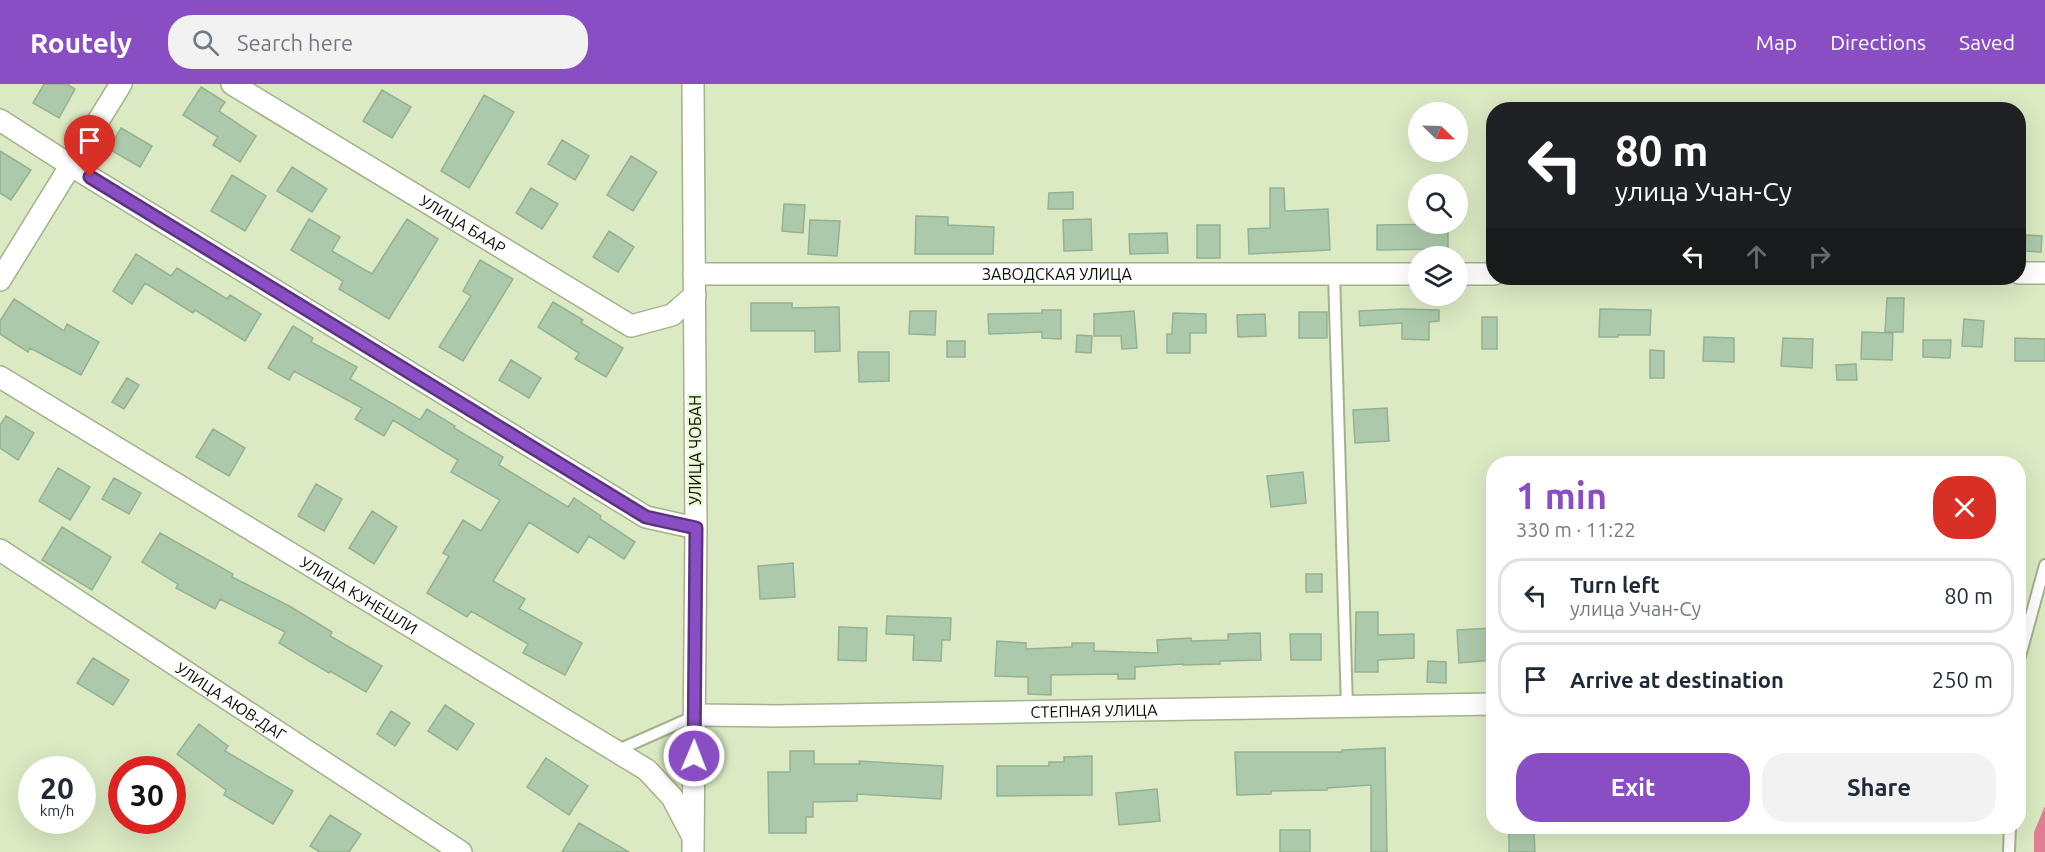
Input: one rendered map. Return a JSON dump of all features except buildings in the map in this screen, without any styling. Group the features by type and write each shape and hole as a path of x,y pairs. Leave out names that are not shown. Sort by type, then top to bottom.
{"street":[{"path":"0,280 121,84"},
{"name":"УЛИЦА БААР","path":"232,84 631,327 672,315 695,296"},
{"name":"УЛИЦА ЧОБАН","path":"693,84 696,528 693,844"},
{"path":"0,120 646,517 696,528"},
{"path":"2026,273 2045,273"},
{"name":"ЗАВОДСКАЯ УЛИЦА","path":"694,274 1408,274"},
{"path":"1468,274 1486,274"},
{"name":"УЛИЦА КУНЕШЛИ","path":"0,377 647,770 672,797 693,844"},
{"name":"УЛИЦА АЮВ-ДАГ","path":"0,549 461,852"},
{"name":"СТЕПНАЯ УЛИЦА","path":"695,716 1486,704"}],"lane":[{"path":"1334,274 1347,708"},
{"path":"2026,634 2045,565"},
{"path":"615,752 695,716"},
{"path":"2009,852 2010,834"}],"shaded area":[{"path":"2045,806 2045,852 2034,852 2034,832"}],"route":[{"path":"90,177 646,517 696,528 694,756"}]}
